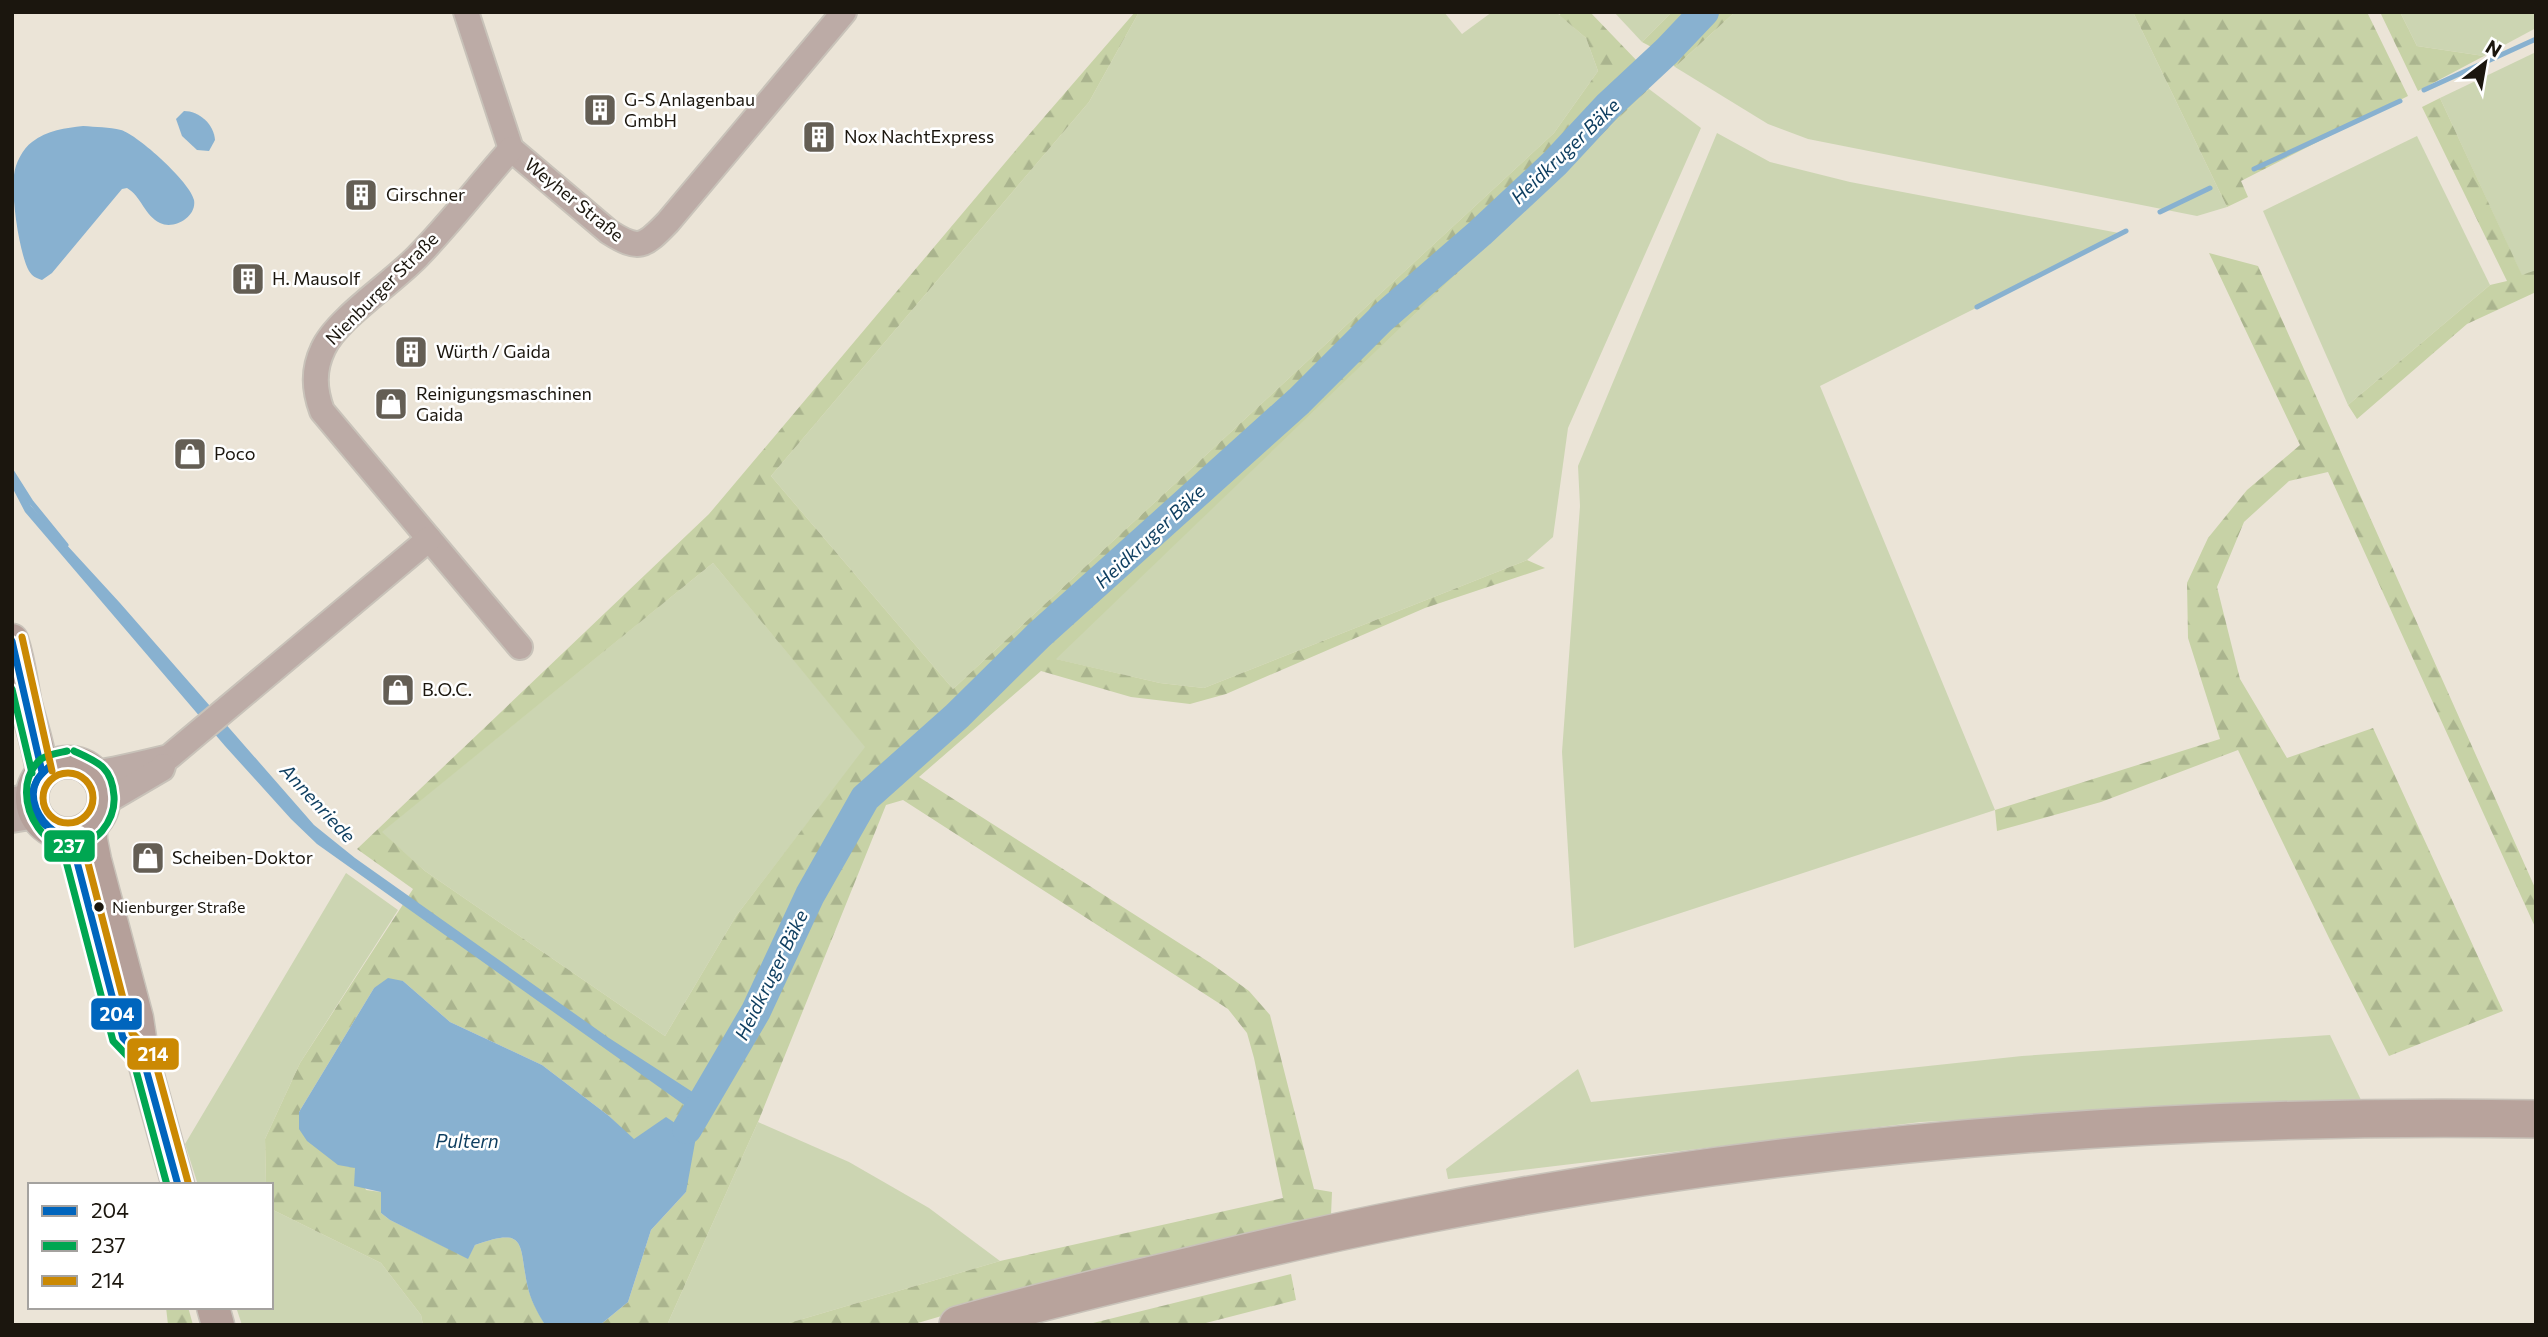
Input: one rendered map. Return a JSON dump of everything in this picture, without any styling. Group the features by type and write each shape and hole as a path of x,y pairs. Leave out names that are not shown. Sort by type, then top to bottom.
{"highway":[{"path":"958,1325 1105,1285 1409,1217 1587,1185 1763,1161 1984,1138 2156,1125 2339,1119 2536,1119"},
{"path":"1045,1325 1199,1282 1399,1240 1548,1212 1766,1180 1985,1157 2155,1145 2429,1137 2536,1138"}],"main road":[{"path":"16,654 25,701 56,800 91,840 136,1018 143,1058 177,1183"}],"street":[{"name":"Weyher Straße","path":"466,12 511,149 609,232 626,243 637,246 651,240 668,222 844,12"},
{"name":"Nienburger Straße","path":"511,149 419,256 337,329 324,346 316,366 315,390 321,411 520,647"},
{"path":"56,800 162,769 165,759 429,539"}],"green space":[{"path":"1135,12 1139,12 1089,102 771,476 953,689 1554,133 1598,71 1586,38 1559,15 1564,12 1590,12 1639,63 1554,160 1380,315 1277,416 1037,633 970,700 886,775 889,780 976,700 1038,638 1507,213 1643,79 1649,89 1056,659 1160,683 1204,688 1527,560 1545,568 1425,608 1226,694 1190,704 1131,697 1041,671 919,777 1212,964 1249,991 1270,1015 1314,1189 1332,1192 1331,1215 911,1325 782,1325 1000,1261 1283,1198 1247,1033 1228,1009 903,800 886,805 758,1122 667,1325 600,1325 628,1302 651,1230 686,1192 609,1116 542,1065 450,1022 403,981 374,988 299,1112 355,1168 366,1190 381,1192 381,1213 390,1220 468,1258 475,1245 504,1237 518,1242 530,1295 545,1325 423,1325 421,1315 381,1263 273,1210 273,1183 266,1183 265,1139 300,1063 413,889 357,849 709,514","holes":["713,563 865,747 736,916 665,1036 425,871 382,832"]},
{"path":"1139,12 1444,12 1462,34 1492,12 1556,12 1586,38 1598,71 1554,133 953,689 771,476 1089,102"},
{"path":"1614,12 1672,12 1642,42"},
{"path":"1672,12 1699,12 1659,51 1642,42"},
{"path":"1711,12 1735,12 1675,67 1666,55"},
{"path":"1735,12 2133,12 2227,207 2197,216 1808,139 1768,124 1675,67"},
{"path":"2133,12 2367,12 2408,96 2241,181 2248,197 2227,207"},
{"path":"2380,12 2400,12 2417,46 2484,56 2418,91"},
{"path":"2400,12 2536,12 2536,28 2484,56 2417,46"},
{"path":"2536,52 2536,270 2522,276 2440,98"},
{"path":"1649,89 1701,128 1568,428 1553,537 1527,560 1204,688 1160,683 1055,659"},
{"path":"2440,98 2522,275 2536,270 2536,292 2467,324 2357,419 2348,405 2490,285 2507,281 2422,107"},
{"path":"1717,133 1770,162 1850,182 2124,234 1820,386 1995,810 1574,948 1562,752 1580,506 1578,466"},
{"path":"2417,136 2490,285 2348,405 2263,211"},
{"path":"2209,253 2258,266 2536,890 2536,929 2328,472 2289,481 2244,522 2217,587 2240,679 2287,758 2373,728 2503,1011 2389,1056 2238,750 2101,802 1997,831 1995,810 2220,739 2188,638 2187,583 2208,538 2247,490 2300,445"},
{"path":"713,563 866,747 736,916 665,1036 425,871 381,832"},
{"path":"346,873 398,910 300,1063 265,1139 266,1183 197,1183 185,1144"},
{"path":"2330,1035 2361,1100 1921,1122 1448,1179 1446,1169 1578,1069 1591,1102 2022,1056"},
{"path":"758,1122 849,1162 929,1208 1000,1261 782,1325 667,1325"},
{"path":"273,1210 381,1263 421,1315 423,1325 242,1325 237,1309 273,1309"},
{"path":"1291,1274 1296,1300 1198,1325 1085,1325"},
{"path":"166,1309 189,1309 193,1325 168,1325"}],"water":[{"path":"184,111 200,116 209,124 215,140 209,151 197,150 182,136 176,119"},
{"path":"83,126 121,130 139,141 163,160 184,183 191,192 194,206 188,217 178,223 166,225 150,216 132,192 127,188 122,189 52,273 42,280 29,271 22,251 15,209 15,171 23,152 38,138 57,130"},
{"path":"12,468 31,506 120,603 314,825 355,858 609,1038 705,1100 697,1114 317,844 225,746 25,512 12,487"},
{"name":"Pultern","path":"388,978 403,981 450,1022 542,1065 609,1116 634,1139 666,1117 696,1137 686,1192 651,1230 628,1302 600,1325 545,1325 530,1295 518,1242 504,1237 475,1245 468,1259 390,1220 381,1213 381,1192 354,1186 355,1168 338,1165 307,1141 299,1129 299,1112 374,988"}],"waterway":[{"name":"Heidkruger Bäke","path":"687,1129 756,1011 810,895 865,798 957,716 1039,635 1299,401 1381,319 1555,163 1608,106 1704,12"},
{"path":"2424,90 2536,39"},
{"path":"2254,169 2400,101"},
{"path":"2160,212 2210,188"},
{"path":"1977,307 2126,231"},
{"name":"Annenriede","path":"12,472 31,502 66,545"}],"transit line":[{"name":"214","path":"22,637 52,771"},
{"name":"204","path":"12,641 42,772"},
{"name":"237","path":"12,689 32,773"},
{"name":"237","path":"67,751 41,759 30,775 26,793 38,828 51,840 66,846 84,844 102,831 111,815 114,801 113,786 107,772 97,762 74,751"},
{"name":"204","path":"49,767 37,780 33,794 39,815 54,831"},
{"name":"204","path":"49,767 36,783 32,800 38,818 54,831"},
{"name":"214","path":"68,773 85,781 93,798 85,815 68,823 51,815 43,798 51,781 68,773"},
{"name":"214","path":"80,832 132,1033 153,1054 188,1182"},
{"name":"204","path":"70,835 123,1038 143,1058 177,1183"},
{"name":"237","path":"60,838 113,1041 134,1063 166,1183"}],"place":[{"name":"G-S Anlagenbau GmbH","path":"600,110"},
{"name":"Nox NachtExpress","path":"819,137"},
{"name":"Girschner","path":"361,195"},
{"name":"H. Mausolf","path":"248,279"},
{"name":"Würth / Gaida","path":"411,352"},
{"name":"Reinigungsmaschinen Gaida","path":"391,404"},
{"name":"Poco","path":"190,454"},
{"name":"B.O.C.","path":"398,690"},
{"name":"Scheiben-Doktor","path":"148,858"},
{"name":"Nienburger Straße","path":"99,907"}]}
